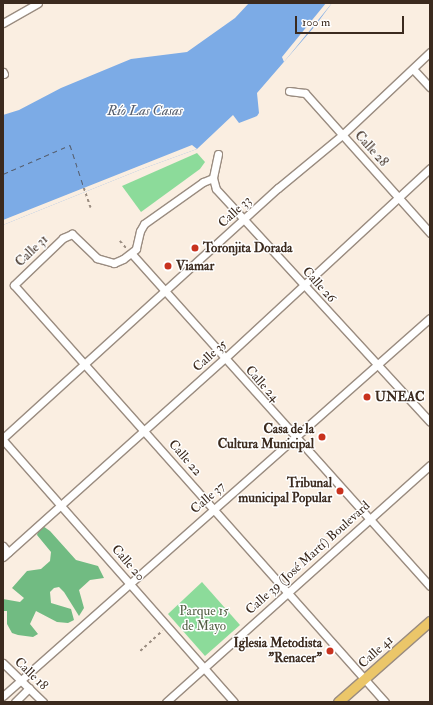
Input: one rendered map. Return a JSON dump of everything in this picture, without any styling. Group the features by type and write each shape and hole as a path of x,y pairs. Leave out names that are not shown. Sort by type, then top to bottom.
{"main road":[{"name":"Calle 41","path":"338,702 430,621"}],"street":[{"path":"3,23 38,3"},
{"name":"Calle 33","path":"3,439 245,218 342,135 430,52"},
{"path":"413,69 430,87"},
{"name":"Calle 28","path":"289,91 305,94 430,233"},
{"path":"132,254 139,243 140,231 144,224 204,182 213,178 218,154"},
{"name":"Calle 35","path":"6,555 224,360 302,285 400,199 430,168"},
{"name":"Calle 26","path":"213,178 216,189 245,218 302,285 430,422"},
{"name":"Calle 31","path":"14,285 67,236 76,236 97,258 106,262 114,263 132,254"},
{"name":"Calle 24","path":"132,254 164,293 224,360 430,586"},
{"name":"Calle 22","path":"14,285 145,430 213,510 384,702"},
{"name":"Calle 37","path":"3,696 430,318"},
{"name":"Calle 20","path":"3,439 234,702"},
{"name":"Calle 39 (José Martí) Boulevard","path":"166,702 430,465"},
{"path":"3,546 6,555"},
{"name":"Calle 18","path":"3,663 43,702"},
{"path":"14,702 29,688"}],"path":[{"path":"84,188 91,208"},
{"path":"140,651 167,626"}],"green space":[{"path":"197,153 205,162 200,169 141,212 122,186"},
{"path":"40,524 50,531 76,560 98,566 104,578 90,580 79,590 84,608 79,616 64,592 59,587 54,588 50,592 51,603 71,609 74,620 68,623 57,622 36,611 30,624 38,634 33,637 12,633 7,624 7,611 3,611 3,599 20,602 24,598 12,588 27,571 41,569 50,561 51,552 37,535"},
{"name":"Parque 15 de Mayo","path":"202,582 240,625 205,656 168,614"}],"water":[{"name":"Río Las Casas","path":"249,3 332,3 315,26 257,93 259,113 257,116 239,123 233,115 197,149 142,169 3,225 3,115 19,110 61,88 131,59 187,52 235,18"}],"pier":[{"path":"326,3 332,3 284,62 282,57"},
{"path":"192,145 197,149 142,169 3,225 3,220"}],"ferry route":[{"path":"3,174 70,145 84,188"}],"place":[{"name":"Toronjita Dorada","path":"195,248"},
{"name":"Viamar","path":"168,266"},
{"name":"UNEAC","path":"367,397"},
{"name":"Casa de la Cultura Municipal","path":"322,437"},
{"name":"Tribunal municipal Popular","path":"340,491"},
{"name":"Iglesia Metodista \"Renacer\"","path":"330,651"}]}
